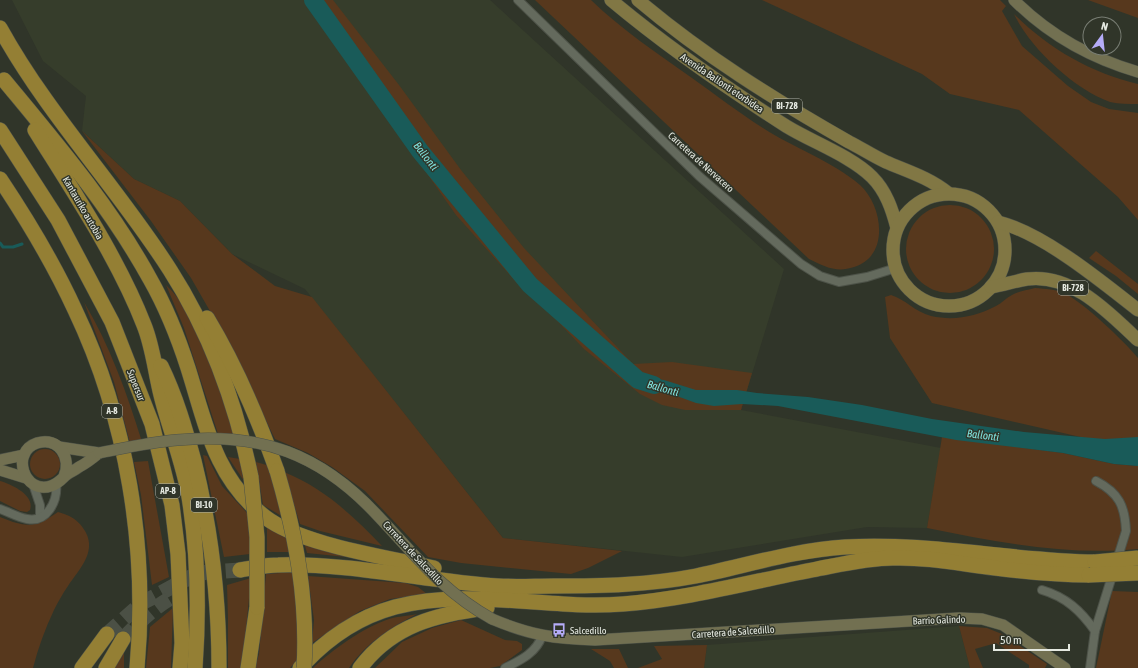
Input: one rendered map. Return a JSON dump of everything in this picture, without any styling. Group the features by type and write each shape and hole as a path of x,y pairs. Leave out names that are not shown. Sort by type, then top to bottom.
{"highway":[{"path":"0,28 40,94 170,271 197,318 222,373 241,431 251,478 257,537 257,606 248,668"},
{"path":"2,77 73,163 114,220 137,256 161,300 170,321 210,441 221,466 232,484 244,498 266,517 306,538 446,570 580,586"},
{"name":"Kantauriko autobia","path":"2,77 83,205 124,282 144,324 152,349"},
{"name":"Supersur","path":"0,130 58,220 112,322 152,424 172,506 177,547 182,643 180,668"},
{"name":"A-8","path":"0,179 52,263 76,312 96,360 116,424 129,487 137,545 139,585 139,647 136,668"},
{"path":"170,271 184,280 221,341 253,408 277,471 289,512 301,578 305,622 304,668"},
{"name":"Supersur","path":"152,349 161,394 189,495 195,547 197,643 196,668"},
{"name":"BI-10","path":"152,349 173,390 186,433 206,512 212,549 218,606 219,668"},
{"path":"240,570 277,565 312,566 346,568 499,586 580,586 646,584 695,576 813,550 842,547 906,546 1073,561 1138,558"},
{"path":"300,668 315,651 336,635 371,616 394,608 449,598 502,599 564,604 622,604 661,600 847,563 891,558 937,559 994,568 1074,575 1138,574"},
{"path":"360,668 379,648 398,634 418,623 451,613 496,608 535,608 564,604"},
{"path":"82,668 107,634"},
{"path":"106,668 123,639"}],"main road":[{"name":"Avenida Ballonti etorbidea","path":"611,0 672,49 742,98 796,132 862,170 881,188 892,208 897,228"},
{"name":"Avenida Ballonti etorbidea","path":"638,0 731,71 798,113 884,161 937,184 948,193"},
{"name":"BI-728","path":"948,193 963,195 977,201 989,210 998,222 1004,238 1005,256 1001,273 991,287 978,298 963,304 941,305 930,302 915,294 904,282 896,268 893,254 897,228 905,214 917,203 932,196 948,193"},
{"name":"BI-728","path":"998,222 1013,226 1059,252 1103,282 1138,310"},
{"name":"BI-728","path":"991,287 1027,279 1047,280 1068,285 1109,312 1138,340"}],"street":[{"name":"Carretera de Nervacero","path":"518,0 699,176 801,264 820,276 839,282 867,277 896,268"},
{"path":"1014,0 1028,14 1058,36 1088,55 1109,64 1138,72"},
{"name":"Carretera de Salcedillo","path":"99,453 176,440 214,438 250,442 292,453 326,470 354,491 444,587 464,602 492,619 525,632 566,639 595,640 812,626"},
{"path":"40,516 40,505 22,463 24,455 33,444 47,442 59,447 99,453"},
{"path":"0,509 33,520 48,513 57,494 60,480 67,470 66,458 59,447"},
{"path":"0,470 44,487 60,480 87,463 99,453"},
{"path":"0,460 24,455"},
{"path":"1090,668 1095,631 1124,544 1126,531 1125,515 1121,502 1114,493 1096,481"},
{"path":"1042,590 1062,598 1074,606 1085,616 1095,631"},
{"name":"Barrio Galindo","path":"812,626 958,618 982,619 1003,626 1052,664 1065,668"},
{"path":"505,668 527,656 536,648 542,636"}],"shaded area":[{"path":"12,0 490,0 784,269 741,410 941,448 927,528 867,527 682,557 503,538 305,289 232,254 180,201 134,179 82,131 86,96 43,61"},
{"path":"305,0 333,0 399,85 461,170 524,248 633,364 672,362 752,373 741,410 685,410 662,405 640,394 584,349 522,284 516,282 456,215"},
{"path":"535,0 591,0 640,41 745,116 775,135 849,176 868,194 878,217 878,242 873,252 866,261 848,269 826,267 809,259"},
{"path":"762,0 1000,0 1006,6 1002,11 1022,46 1068,86 1091,102 1109,109 1138,113 1138,220 1118,197 1019,110 950,94 922,74"},
{"path":"1088,0 1138,0 1138,18"},
{"path":"1014,14 1041,38 1071,58 1104,73 1138,84 1138,104 1120,104 1110,102 1082,88 1054,66 1042,53 1021,27"},
{"path":"82,131 134,179 180,201 232,254 275,286 312,297 503,538 622,551 588,568 571,574 461,563 428,557 365,491 332,467 308,453 275,439 222,332 191,278 151,221"},
{"path":"950,205 967,208 975,212 987,224 991,232 994,249 991,266 987,274 975,286 967,290 950,293 933,290 925,286 913,274 909,266 906,249 909,232 913,224 925,212 933,208"},
{"path":"1096,251 1138,284 1138,294 1116,276 1089,258"},
{"path":"166,285 190,316 200,335 217,378 237,437 219,437 184,328"},
{"path":"1035,288 1059,291 1074,299 1104,323 1138,358 1138,443 1085,438 932,403 890,338 885,297 891,295 901,299 920,312 931,316 956,318 988,310 1010,296"},
{"path":"84,302 110,353 142,442 130,443 114,382"},
{"path":"942,437 1063,453 1114,464 1138,466 1138,549 1085,551 1058,549 1006,543 927,528"},
{"path":"45,449 56,453 60,464 56,475 45,479 34,475 30,464 34,453"},
{"path":"203,455 207,456 222,486 248,514 250,554 224,557"},
{"path":"228,457 240,459 244,481"},
{"path":"148,461 169,577 152,585 141,495 134,462"},
{"path":"256,462 270,466 285,518 263,505"},
{"path":"284,472 312,486 337,504 382,546 320,531 300,524"},
{"path":"0,481 16,488 26,495 31,505 30,510 27,512 20,511 0,501"},
{"path":"58,512 66,514 78,522 83,528 89,544 86,558 54,610 42,639 33,668 0,668 0,517 17,523 30,525 37,524"},
{"path":"267,524 290,539 291,552 267,552"},
{"path":"304,542 365,559 307,553"},
{"path":"295,572 299,658 290,668 255,668 259,654 266,574"},
{"path":"308,576 405,583 418,587 427,594 390,599 360,611 312,643 314,620"},
{"path":"251,578 241,668 228,668 227,585"},
{"path":"1112,591 1138,592 1138,668 1096,668"},
{"path":"173,608 171,668 146,668 150,627"},
{"path":"417,614 379,637 363,651 349,668 313,668 329,654 359,633 392,618"},
{"path":"461,620 505,640 517,641 522,644 522,650 500,666 490,668 375,668 402,642 432,628"},
{"path":"959,626 970,668 704,668 707,645"},
{"path":"959,626 987,628 1002,634 1047,664 1045,668 1029,668 1029,665 996,643 975,649 983,668 970,668"},
{"path":"707,645 704,668 638,668 662,659 654,646"},
{"path":"591,649 619,649 628,668 614,668 610,661"},
{"path":"124,651 124,668 113,668"}],"water":[{"path":"633,376 664,380 696,390 737,390 808,397 862,405 932,419 1024,432 1105,439 1138,437 1138,466 1114,464 1063,453 956,440 778,406 742,404 714,406 696,403 652,387"}],"waterway":[{"name":"Ballonti","path":"313,0 420,151 530,285 638,380 654,385"},
{"path":"0,243 3,247 13,247 22,244"}],"tunnel":[{"path":"107,634 142,603 198,573 240,570"},
{"path":"123,639 154,609 176,595"}],"place":[{"name":"Salcedillo","path":"559,630"}]}
